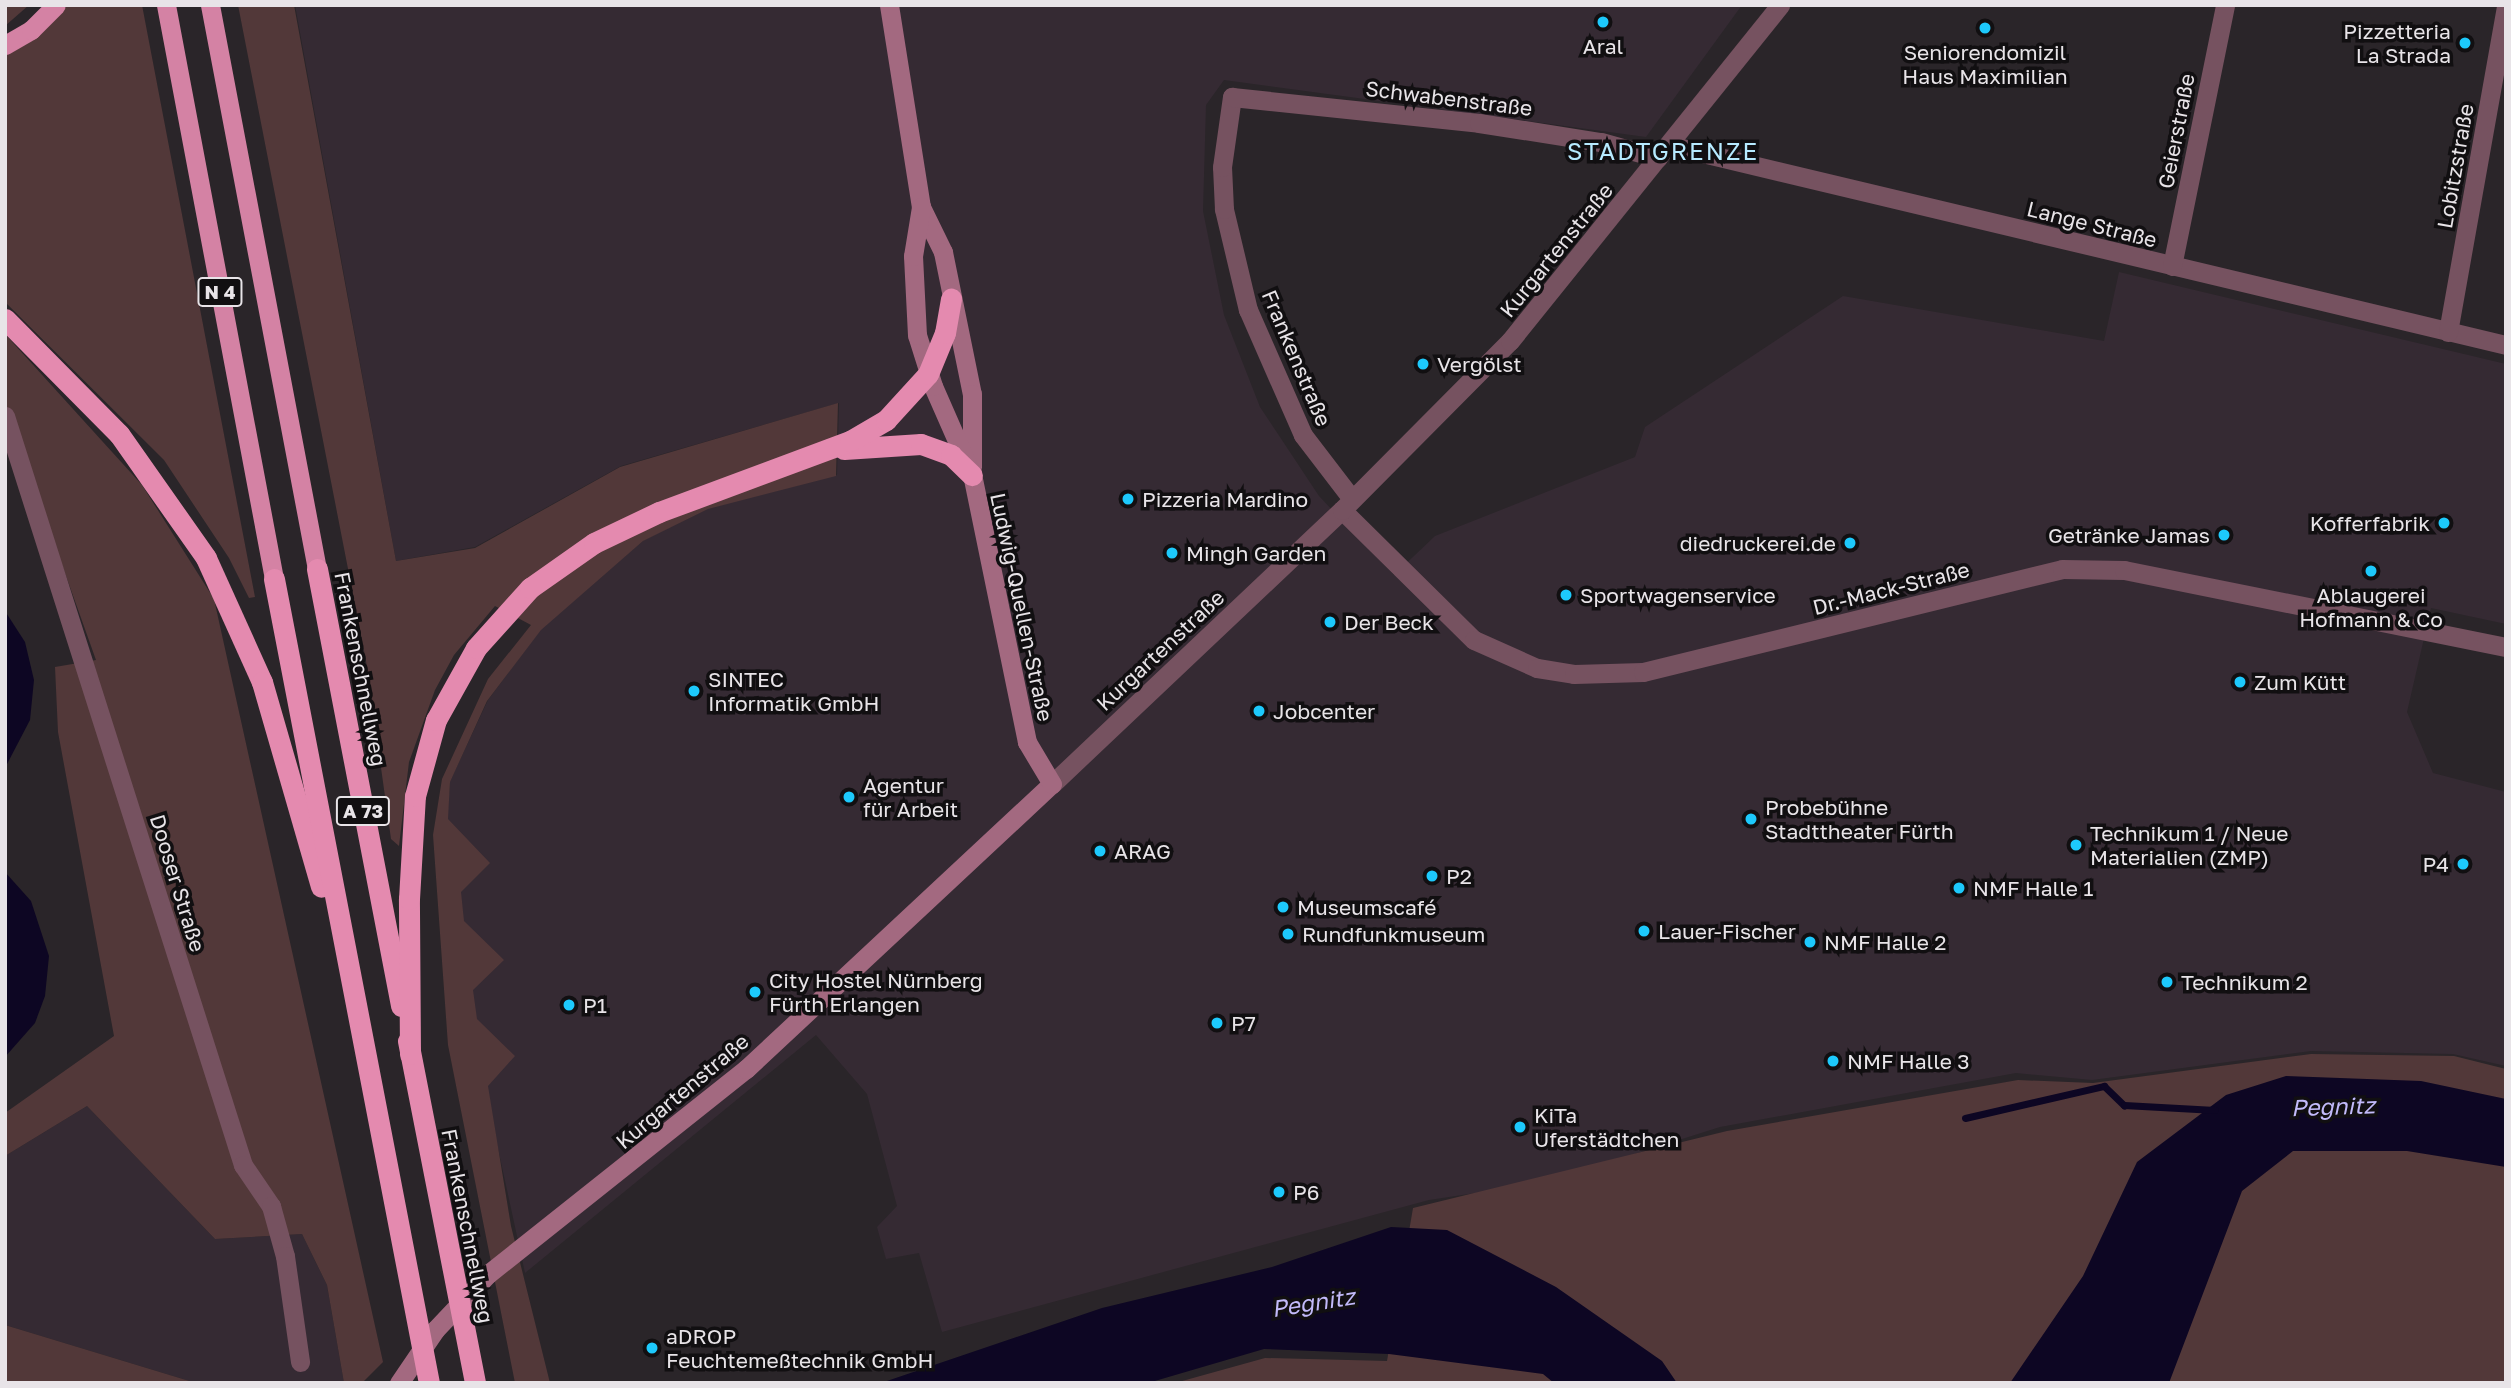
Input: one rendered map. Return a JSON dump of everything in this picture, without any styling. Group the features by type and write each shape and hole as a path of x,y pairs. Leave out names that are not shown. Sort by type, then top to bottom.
{"highway":[{"path":"5,45 31,30 56,5"},
{"name":"N 4","path":"166,5 274,579"},
{"name":"Frankenschnellweg","path":"210,5 475,1383"},
{"path":"410,1054 409,899 415,796 436,720 476,648 530,588 594,543 659,512 824,451 886,420 928,374 942,344 951,299"},
{"path":"5,319 119,434 169,500 218,582 262,682 352,989"},
{"path":"824,451 921,444 951,455 972,475"},
{"name":"A 73","path":"274,579 429,1383"}],"main road":[{"name":"Ludwig-Quellen-Straße","path":"889,5 921,207 943,252 972,394 972,475 1027,742 1052,784"},
{"name":"Ludwig-Quellen-Straße","path":"921,207 913,256 914,312 928,374 972,475"},
{"name":"Kurgartenstraße","path":"399,1383 449,1313 514,1251 746,1069 1052,784"}],"street":[{"name":"Geierstraße","path":"2172,266 2225,5"},
{"name":"Lobitzstraße","path":"2448,332 2506,8"},
{"name":"Kurgartenstraße","path":"1052,784 1347,505 1510,341 1663,152 1774,9"},
{"name":"Schwabenstraße","path":"1232,97 1479,123 1663,152"},
{"name":"Frankenstraße","path":"1232,97 1222,167 1224,209 1248,310 1303,435 1347,505"},
{"name":"Lange Straße","path":"1663,152 2172,266 2506,345"},
{"name":"Dooser Straße","path":"5,416 238,1153 271,1206 285,1256 300,1362"},
{"name":"Dr.-Mack-Straße","path":"1347,505 1474,640 1537,668 1574,674 1643,672 2062,569 2124,570 2506,647"}],"shaded area":[{"path":"5,5 29,5 5,26"},
{"path":"68,5 142,5 255,597 249,598 229,558 164,460 5,302 5,55 32,40"},
{"path":"238,5 294,5 396,561 475,548 620,467 838,403 836,476 708,509 643,541 541,630 487,701 450,782 448,819 490,863 461,892 464,921 504,960 473,990 477,1019 515,1056 488,1086 511,1226 550,1383 515,1383 448,1045 433,835 442,779 488,679 531,625 495,606 454,655 435,690 409,762 399,846 391,839 366,661"},
{"path":"295,5 1742,5 1646,137 1224,80 1206,105 1203,211 1224,315 1260,407 1319,496 1394,575 1435,536 1635,457 1645,427 1843,296 2104,341 2119,272 2506,364 2506,624 2431,608 2407,712 2433,773 2506,792 2506,1066 2453,1054 2311,1051 2092,1080 2016,1073 1720,1127 1600,1165 1502,1189 1429,1200 942,1332 919,1253 886,1259 877,1227 897,1206 867,1094 816,1035 525,1273 442,890 450,781 488,700 541,629 644,540 709,508 837,475 839,403 621,466 475,547 396,561"},
{"path":"5,334 142,485 214,599 383,1362 362,1383 344,1383 327,1285 302,1234 215,1239 87,1106 5,1156 5,1113 114,1036 58,732 55,667 96,660 5,405"},
{"path":"2311,1054 2454,1056 2506,1069 2506,1383 1175,1383 1265,1358 1387,1361 1413,1208 1727,1131 2018,1080 2093,1083"},
{"path":"87,1106 215,1239 302,1234 327,1285 344,1383 196,1383 5,1325 5,1156"},
{"path":"5,1325 196,1383 5,1383"}],"water":[{"path":"5,611 25,642 34,680 30,720 5,768"},
{"path":"5,872 31,901 49,956 45,996 35,1023 5,1057"},
{"name":"Pegnitz","path":"2286,1076 2421,1081 2506,1099 2506,1167 2407,1151 2293,1151 2242,1191 2169,1383 2010,1383 2083,1276 2137,1162 2226,1095"},
{"name":"Pegnitz","path":"1391,1227 1447,1230 1556,1287 1662,1361 1677,1383 1554,1383 1543,1374 1389,1354 1264,1349 1148,1383 881,1383 1102,1308 1272,1267"}],"waterway":[{"path":"1965,1118 2104,1086 2124,1105 2215,1110"}],"place":[{"name":"Aral","path":"1603,22"},
{"name":"Seniorendomizil Haus Maximilian","path":"1985,28"},
{"name":"Pizzetteria La Strada","path":"2465,43"},
{"name":"Vergölst","path":"1423,364"},
{"name":"Pizzeria Mardino","path":"1128,499"},
{"name":"Kofferfabrik","path":"2444,523"},
{"name":"Getränke Jamas","path":"2224,535"},
{"name":"diedruckerei.de","path":"1850,543"},
{"name":"Mingh Garden","path":"1172,553"},
{"name":"Ablaugerei Hofmann & Co","path":"2371,571"},
{"name":"Sportwagenservice","path":"1566,595"},
{"name":"Der Beck","path":"1330,622"},
{"name":"Zum Kütt","path":"2240,682"},
{"name":"SINTEC Informatik GmbH","path":"694,691"},
{"name":"Jobcenter","path":"1259,711"},
{"name":"Agentur für Arbeit","path":"849,797"},
{"name":"Probebühne Stadttheater Fürth","path":"1751,819"},
{"name":"Technikum 1 / Neue Materialien (ZMP)","path":"2076,845"},
{"name":"ARAG","path":"1100,851"},
{"name":"P4","path":"2463,864"},
{"name":"P2","path":"1432,876"},
{"name":"NMF Halle 1","path":"1959,888"},
{"name":"Museumscafé","path":"1283,907"},
{"name":"Lauer-Fischer","path":"1644,931"},
{"name":"Rundfunkmuseum","path":"1288,934"},
{"name":"NMF Halle 2","path":"1810,942"},
{"name":"Technikum 2","path":"2167,982"},
{"name":"City Hostel Nürnberg Fürth Erlangen","path":"755,992"},
{"name":"P1","path":"569,1005"},
{"name":"P7","path":"1217,1023"},
{"name":"NMF Halle 3","path":"1833,1061"},
{"name":"KiTa Uferstädtchen","path":"1520,1127"},
{"name":"P6","path":"1279,1192"},
{"name":"aDROP Feuchtemeßtechnik GmbH","path":"652,1348"}],"district":[{"name":"STADTGRENZE","path":"1663,151"}]}
